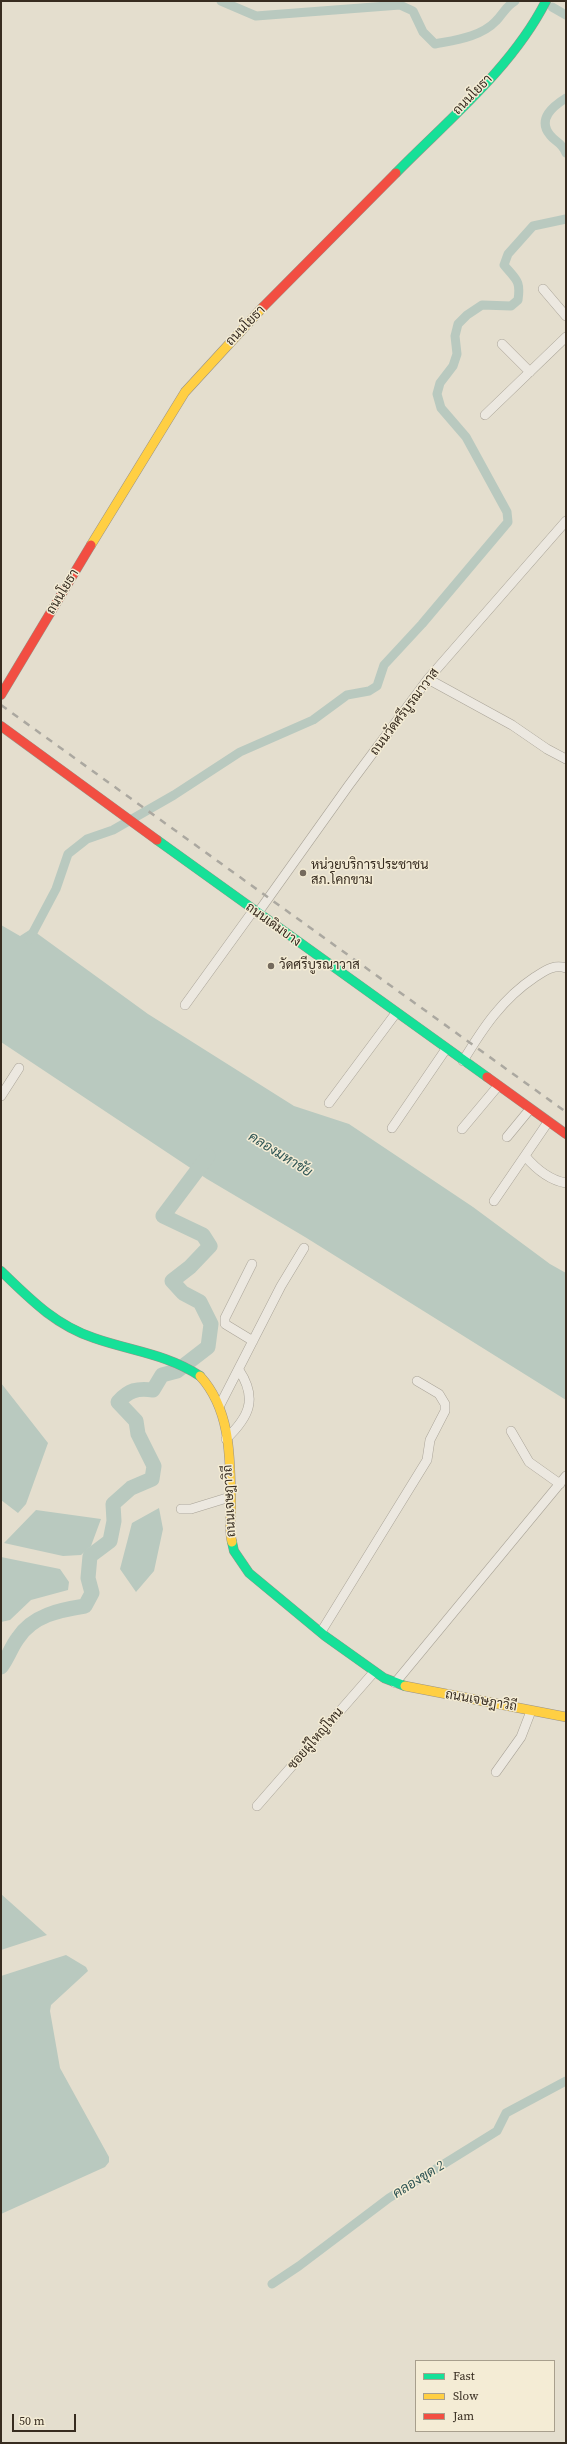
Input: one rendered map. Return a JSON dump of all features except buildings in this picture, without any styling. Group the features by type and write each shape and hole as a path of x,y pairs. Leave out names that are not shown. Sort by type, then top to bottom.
{"street":[{"name":"ถนนโยธา","path":"1,694 157,435 185,392 272,298 490,79 522,41 546,1"},
{"path":"543,289 566,316"},
{"path":"485,415 566,337"},
{"path":"502,344 530,372"},
{"name":"ถนนวัดศรีบูรณาวาส","path":"185,1005 428,680 566,522"},
{"path":"428,680 512,725 566,759"},
{"name":"ถนนเดิมบาง","path":"1,726 255,912 566,1134"},
{"path":"463,1061 483,1028 512,993 550,968 566,968"},
{"path":"329,1103 396,1013"},
{"path":"392,1128 446,1049"},
{"path":"1,1096 19,1068"},
{"path":"462,1129 498,1086"},
{"path":"507,1137 530,1109"},
{"path":"494,1201 548,1122"},
{"path":"525,1156 533,1166 549,1177 566,1184"},
{"path":"220,1405 281,1286 304,1248"},
{"path":"252,1264 225,1318 225,1324 253,1342"},
{"name":"ถนนเจษฎาวิถี","path":"1,1271 31,1301 58,1322 97,1339 179,1363 195,1372 210,1387 220,1405 226,1439 234,1551 249,1573 320,1632 374,1672 395,1683 409,1688 566,1717"},
{"path":"226,1439 239,1428 249,1407 250,1393 246,1381 239,1370"},
{"path":"320,1632 427,1460 430,1440 445,1411 445,1404 440,1394 417,1381"},
{"path":"511,1431 530,1462 560,1484"},
{"path":"395,1683 566,1476"},
{"path":"181,1509 196,1508 230,1497"},
{"name":"ซอยผู้ใหญ่โทน","path":"257,1806 374,1672"},
{"path":"496,1772 521,1737 531,1710"}],"water":[{"name":"คลองมหาชัย","path":"1,925 20,936 31,929 148,1014 294,1106 349,1124 473,1207 550,1264 566,1273 566,1400 305,1237 207,1179 1,1042"},
{"path":"1,1383 48,1443 26,1504 18,1513 1,1500"},
{"path":"159,1508 163,1529 154,1571 136,1592 120,1569 132,1523"},
{"path":"36,1510 101,1519 91,1546 81,1555 63,1556 4,1543"},
{"path":"1,1557 60,1569 69,1582 68,1590 31,1600 10,1620 1,1622"},
{"path":"1,1894 47,1935 1,1950"},
{"path":"66,1955 86,1967 88,1971 51,2005 50,2011 60,2068 109,2157 109,2162 105,2167 1,2214 1,1976"}],"waterway":[{"path":"221,1 256,16 400,5 413,11 423,32 435,44 467,37 483,31 496,21 515,1"},
{"path":"552,7 566,15"},
{"path":"566,98 552,109 546,118 545,124 546,129 552,138 562,146 566,153"},
{"path":"29,940 56,889 68,854 87,839 113,830 174,795 240,752 313,720 347,695 369,691 377,686 384,665 422,624 508,522 507,512 466,437 441,408 437,394 440,383 453,366 457,354 455,336 458,324 467,315 482,305 511,306 518,300 519,288 517,281 504,265 508,254 533,226 566,219"},
{"path":"1,1667 16,1641 24,1630 31,1624 48,1615 66,1609 85,1606 92,1593 88,1578 90,1556 110,1541 114,1521 113,1504 131,1488 152,1479 154,1466 138,1434 136,1421 118,1402 130,1392 142,1389 153,1390 162,1375 177,1371 208,1347 211,1324 200,1302 183,1293 172,1281 190,1267 210,1246 203,1235 163,1216 208,1156"},
{"name":"คลองขุด 2","path":"272,2284 299,2266 389,2198 497,2131 506,2113 566,2081"}],"railway":[{"path":"1,705 566,1112"}],"traffic: fast":[{"path":"396,173 478,92 497,71 516,49 546,1"},
{"path":"157,840 487,1077"},
{"path":"1,1271 44,1310 80,1333 162,1358 200,1376"},
{"path":"232,1542 234,1551 249,1573 325,1636 384,1678 405,1686"}],"traffic: slow":[{"path":"91,545 185,392 263,307"},
{"path":"200,1376 210,1390 224,1421 229,1454 231,1505 230,1529 232,1542"},
{"path":"405,1686 566,1717"}],"traffic: jam":[{"path":"263,307 396,173"},
{"path":"1,695 91,545"},
{"path":"1,726 157,840"},
{"path":"487,1077 566,1134"}],"place":[{"name":"หน่วยบริการประชาชน สภ.โคกขาม","path":"303,873"},
{"name":"วัดศรีบูรณาวาส","path":"271,966"}]}
